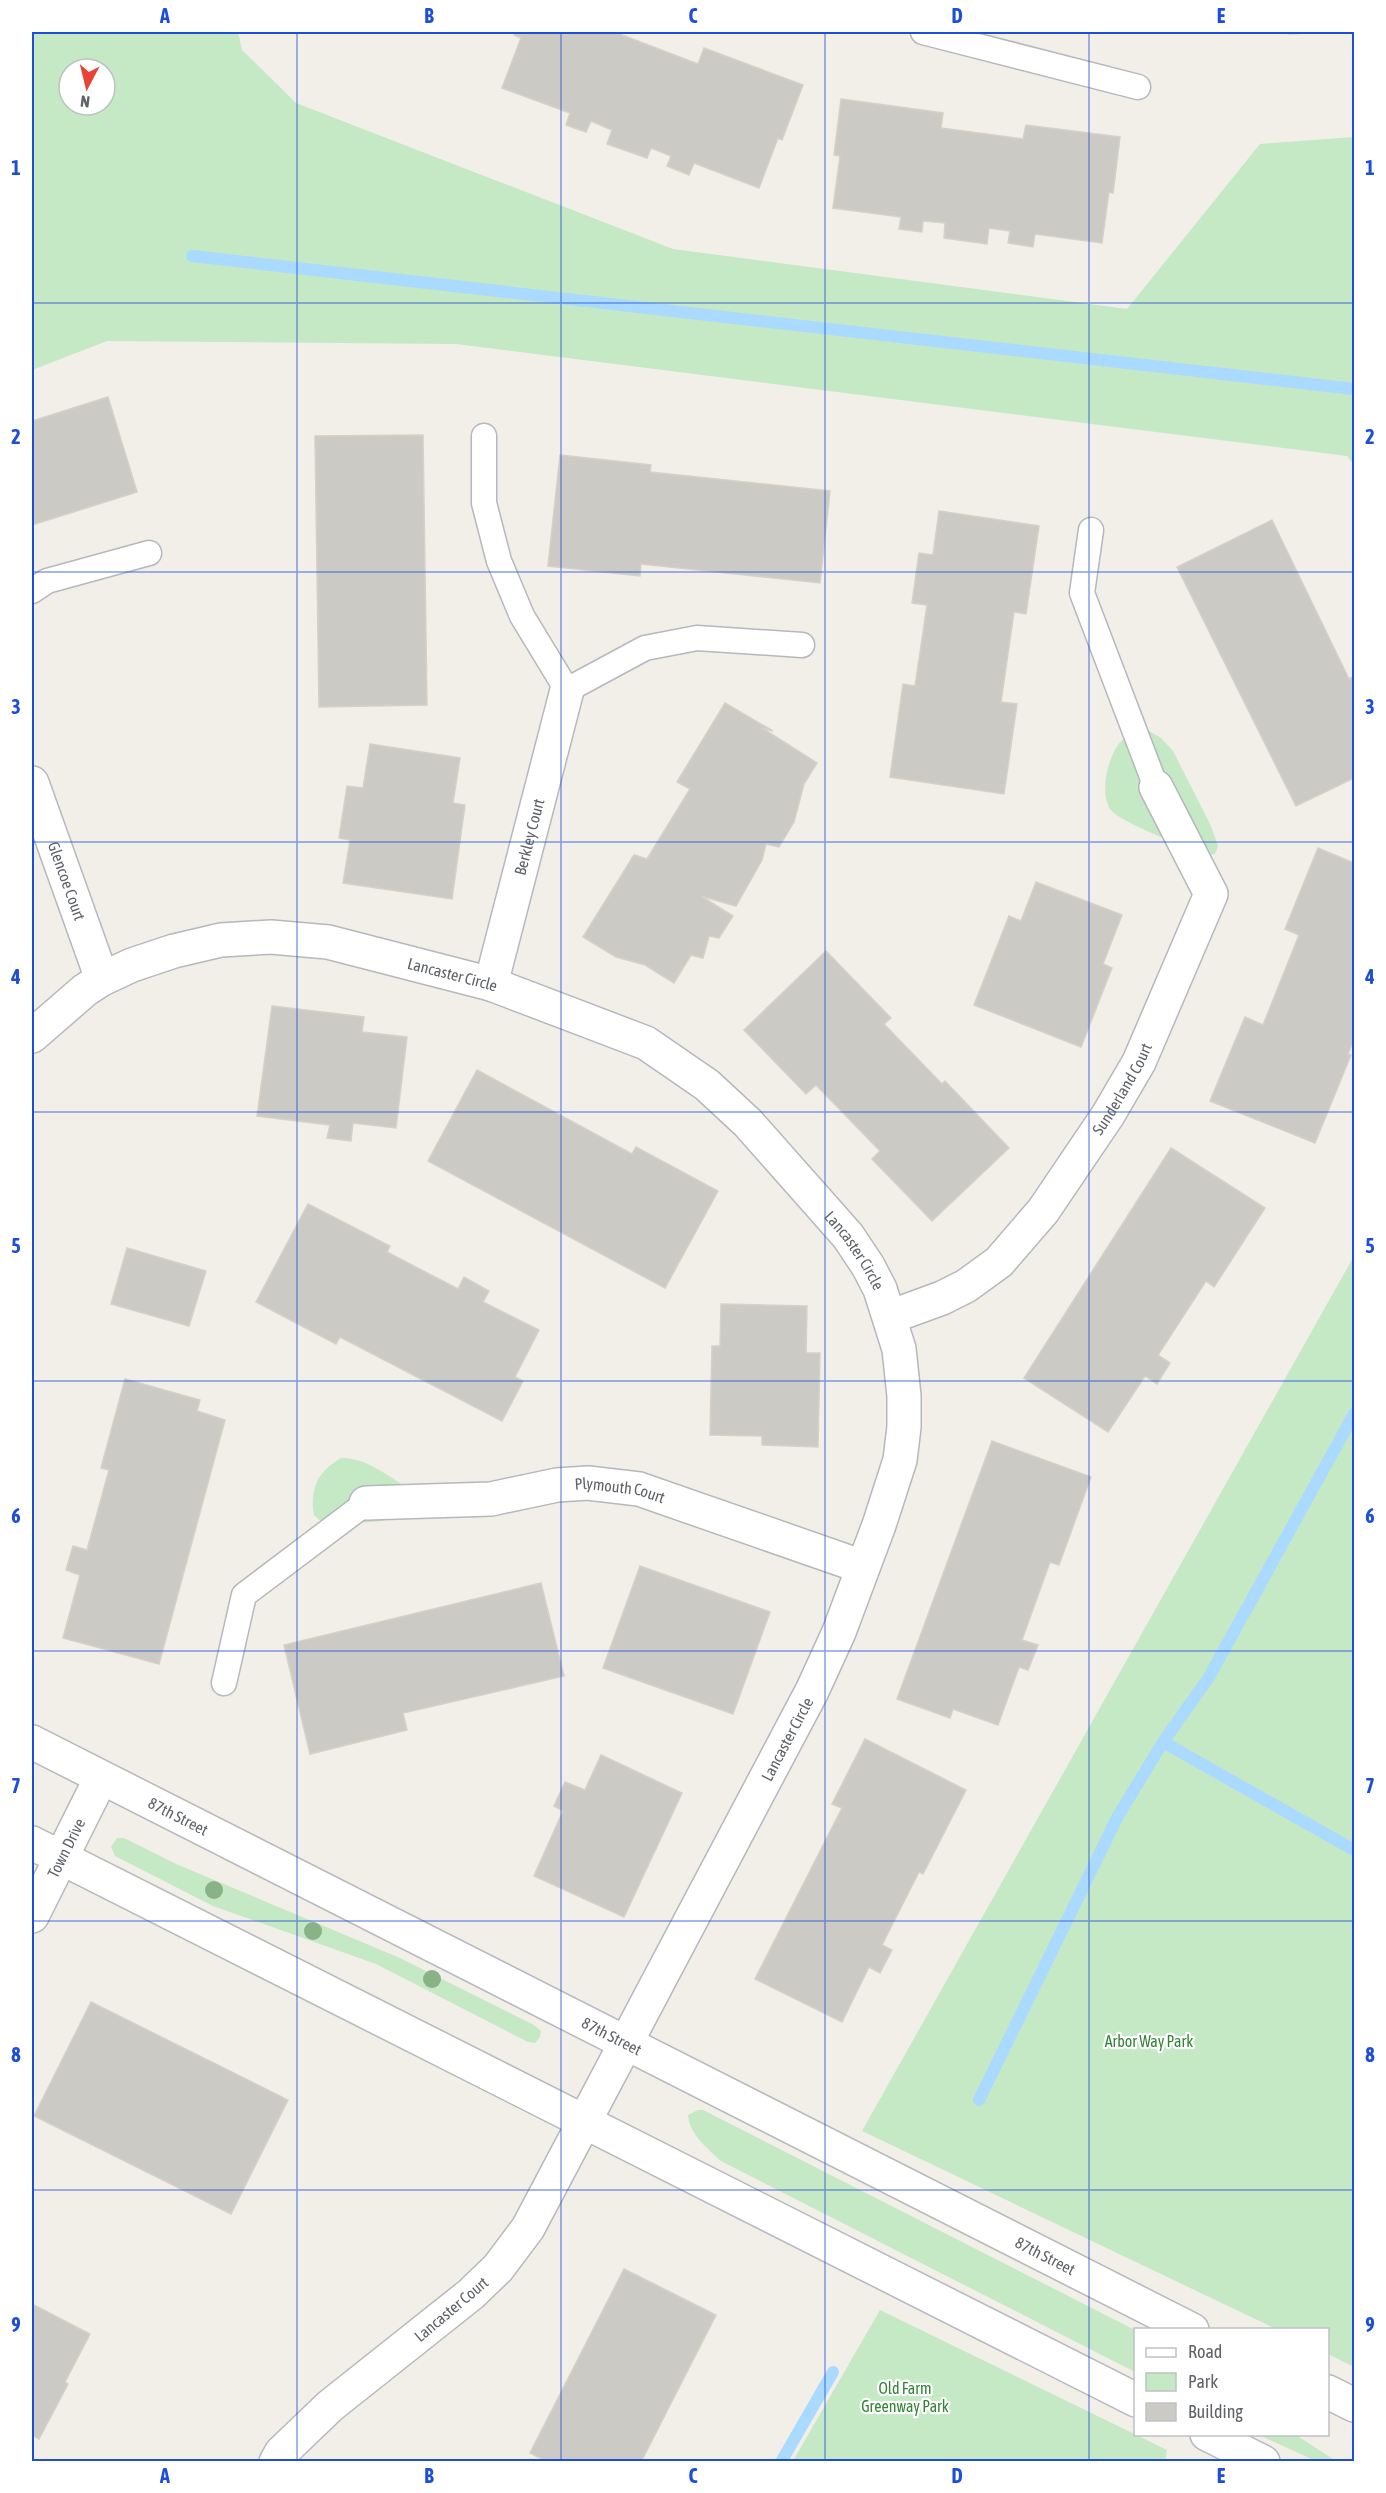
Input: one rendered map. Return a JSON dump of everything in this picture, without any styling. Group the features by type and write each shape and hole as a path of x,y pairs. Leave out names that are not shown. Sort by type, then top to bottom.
{"street":[{"name":"Berkley Court","path":"491,984 567,690"},
{"name":"Glencoe Court","path":"32,783 102,979"},
{"name":"Sunderland Court","path":"890,1317 942,1298 966,1286 999,1262 1043,1211 1108,1115 1139,1062 1183,964 1211,894 1156,787"},
{"name":"Lancaster Circle","path":"32,1036 85,990 102,979 174,951 221,940 271,937 328,942 491,984 646,1043 707,1084 748,1123 848,1236 873,1274 890,1317 899,1349 904,1396 904,1427 897,1470 885,1511 838,1632 812,1691 648,2003 625,2042 585,2122"},
{"name":"Plymouth Court","path":"366,1503 491,1499 557,1485 588,1483 639,1490 863,1567"},
{"name":"87th Street","path":"32,1743 1188,2328"},
{"name":"Town Drive","path":"32,1916 101,1778"},
{"path":"32,1843 1134,2399"},
{"name":"Lancaster Court","path":"276,2462 281,2453 330,2406 471,2294 498,2268 528,2228 585,2122"},
{"path":"1329,2392 1354,2405"},
{"path":"1211,2436 1263,2462"}],"lane":[{"path":"923,32 1138,87"},
{"path":"484,436 484,503 499,561 522,616 567,690 645,648 655,646 697,638 755,640 802,645"},
{"path":"1091,530 1082,593 1156,787"},
{"path":"32,591 47,581 148,553"},
{"path":"224,1683 244,1595 366,1503"}],"green space":[{"path":"32,32 238,32 242,50 296,103 673,249 1127,309 1260,144 1354,137 1354,465 1347,456 456,344 107,341 32,370"},
{"path":"1149,731 1161,738 1173,751 1211,826 1218,846 1215,854 1206,855 1155,834 1116,815 1110,809 1105,784 1107,771 1117,746 1129,736"},
{"name":"Arbor Way Park","path":"1354,1256 1354,2367 1329,2354 1329,2328 1274,2328 862,2131"},
{"path":"341,1458 368,1464 408,1488 403,1514 382,1521 326,1526 314,1515 314,1489 326,1469"},
{"path":"117,1838 124,1838 176,1864 400,1958 534,2025 541,2031 540,2037 535,2043 528,2042 376,1964 213,1906 115,1856 111,1847"},
{"path":"703,2110 1134,2329 1134,2371 721,2161 700,2141 692,2129 688,2115"},
{"name":"Old Farm Greenway Park","path":"880,2310 1134,2434 1134,2436 1167,2450 1165,2461 793,2461"},
{"path":"1261,2436 1298,2436 1336,2461 1316,2461"}],"building":[{"path":"515,32 623,32 622,35 698,64 704,48 803,85 782,140 778,138 759,188 694,163 689,175 667,166 671,156 651,148 647,158 607,144 612,130 591,121 586,132 566,125 570,113 502,88 521,38 514,35"},
{"path":"1289,32 1329,32 1289,34"},
{"path":"841,99 943,113 941,128 1023,139 1026,125 1120,137 1113,193 1109,192 1102,243 1035,234 1033,247 1008,243 1010,231 989,228 987,244 944,238 945,223 923,221 922,232 899,229 901,217 833,208 840,156 834,155"},
{"path":"108,397 137,492 32,525 32,421"},
{"path":"423,435 427,705 319,707 315,436"},
{"path":"560,455 651,465 650,472 830,491 820,583 641,564 640,576 548,566"},
{"path":"939,511 1039,526 1026,614 1014,612 1001,702 1017,704 1004,794 890,777 903,684 915,686 927,605 912,603 919,553 933,555"},
{"path":"1272,520 1349,679 1354,676 1354,778 1296,806 1177,567"},
{"path":"725,703 773,731 762,728 817,763 804,784 794,822 779,847 766,844 762,860 736,906 701,896 733,916 719,938 709,936 703,958 691,955 674,983 645,965 616,957 583,937 634,855 647,859 690,789 677,782"},
{"path":"370,744 460,758 453,803 465,805 452,899 343,883 350,840 339,838 347,786 363,788"},
{"path":"1318,848 1354,863 1354,1039 1348,1054 1351,1055 1315,1143 1210,1101 1245,1017 1263,1025 1299,935 1285,929"},
{"path":"1036,882 1122,915 1103,964 1112,968 1081,1047 974,1005 1009,916 1021,921"},
{"path":"826,951 891,1018 884,1024 942,1084 945,1081 1009,1148 932,1221 872,1159 880,1151 816,1085 806,1094 744,1030"},
{"path":"272,1006 364,1017 362,1032 407,1037 396,1128 353,1123 351,1141 327,1138 330,1125 257,1116"},
{"path":"477,1070 632,1154 636,1147 718,1191 665,1288 428,1161"},
{"path":"1171,1148 1265,1208 1214,1287 1206,1281 1158,1355 1170,1363 1157,1384 1145,1376 1108,1432 1024,1378"},
{"path":"308,1204 390,1246 387,1252 458,1289 464,1277 489,1291 483,1302 539,1330 515,1377 523,1381 502,1421 340,1337 336,1344 256,1302"},
{"path":"127,1248 206,1271 189,1326 111,1304"},
{"path":"721,1304 807,1306 806,1353 820,1353 818,1447 762,1445 762,1436 710,1435 712,1346 720,1346"},
{"path":"125,1379 200,1400 197,1411 225,1420 159,1664 63,1638 80,1575 66,1570 73,1546 87,1550 109,1470 101,1468"},
{"path":"992,1441 1091,1477 1059,1565 1050,1562 1022,1640 1038,1645 1028,1670 1019,1667 998,1725 953,1709 950,1718 897,1699"},
{"path":"640,1566 770,1612 733,1714 603,1668"},
{"path":"541,1583 564,1676 403,1713 407,1730 310,1754 284,1645"},
{"path":"865,1739 966,1790 923,1874 919,1872 882,1945 892,1950 880,1973 869,1967 842,2022 755,1979 842,1808 832,1804"},
{"path":"601,1755 682,1793 624,1917 534,1876 563,1811 554,1806 565,1782 585,1790"},
{"path":"91,2002 288,2100 231,2214 34,2116"},
{"path":"624,2269 716,2315 641,2462 547,2462 530,2453"},
{"path":"32,2304 90,2334 65,2382 68,2384 39,2439 32,2435"}],"waterway":[{"path":"192,256 1354,389"},
{"path":"979,2100 1118,1816 1163,1742 1209,1677 1354,1414"},
{"path":"1163,1742 1354,1850"},
{"path":"781,2462 833,2372"}]}
